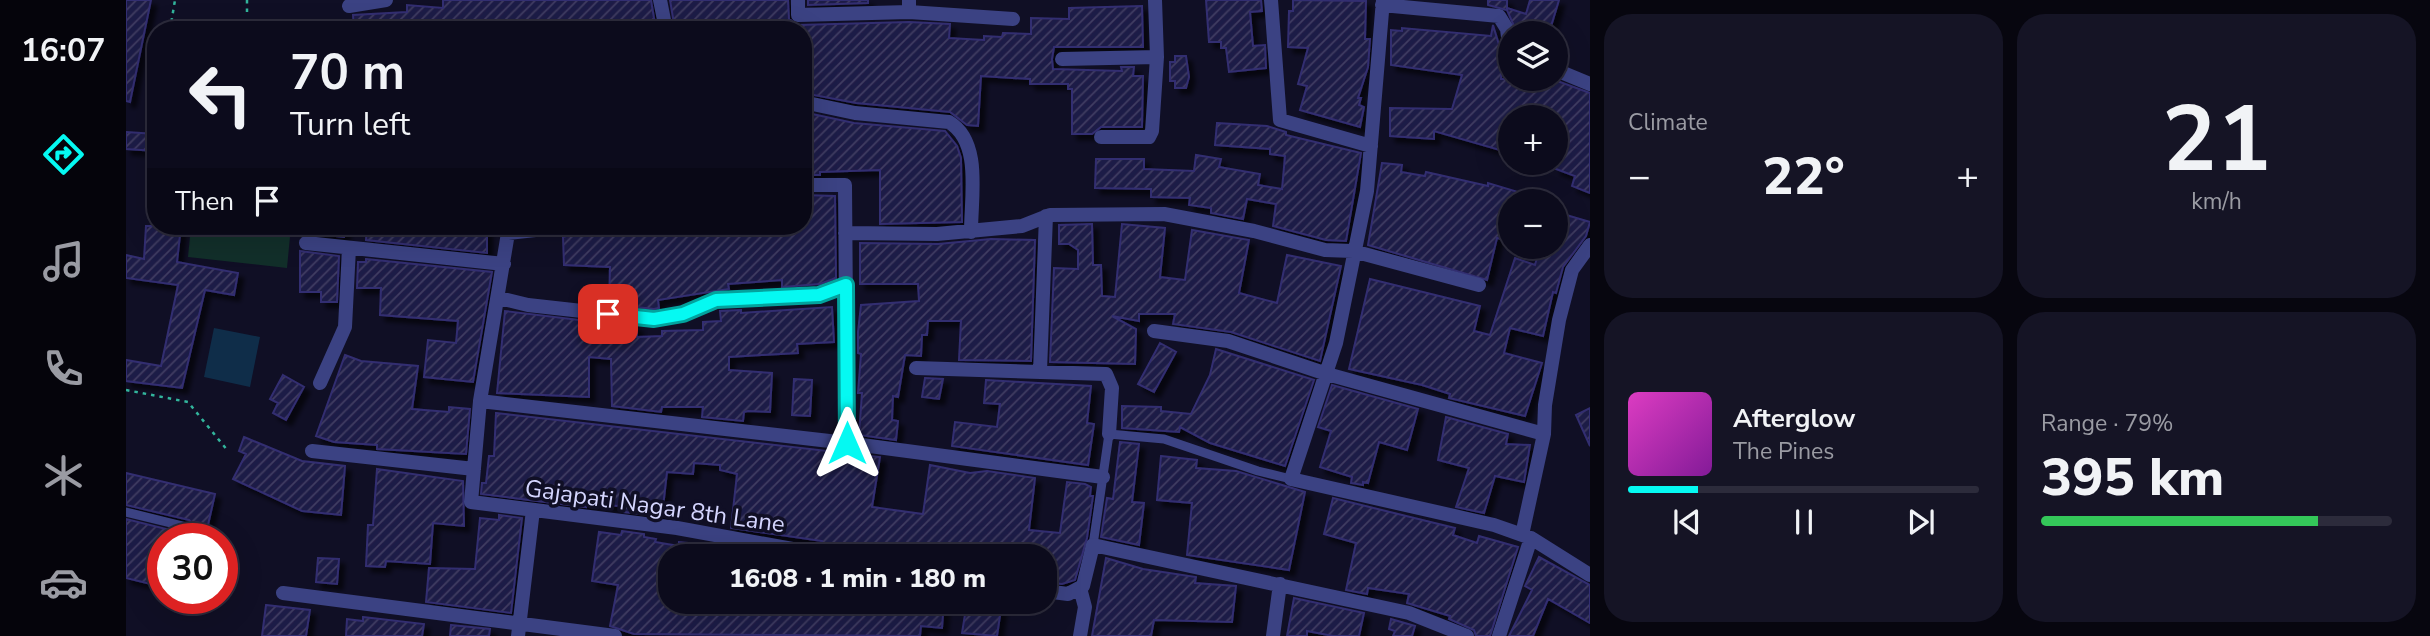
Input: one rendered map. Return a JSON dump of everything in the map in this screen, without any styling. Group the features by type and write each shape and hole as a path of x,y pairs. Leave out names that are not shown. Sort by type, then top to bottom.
{"street":[{"path":"349,6 386,0"},
{"path":"660,0 664,21"},
{"path":"798,0 798,15 909,6 1013,19"},
{"path":"1101,137 1149,138 1157,57 1155,0"},
{"path":"1270,0 1280,120 1371,146"},
{"path":"1502,21 1499,16 1382,2 1367,191 1336,343 1291,478 1494,525 1527,537 1590,575"},
{"path":"1062,59 1157,57"},
{"path":"1568,76 1590,84"},
{"path":"812,104 855,113 949,122 962,130 970,145 971,232"},
{"path":"812,185 845,185 847,443"},
{"path":"845,233 971,232 1030,224 1046,216 1164,214 1254,230 1325,250 1353,251 1479,285"},
{"path":"1040,371 1046,216"},
{"path":"312,451 474,468 480,401 508,235"},
{"path":"306,243 504,264"},
{"path":"1499,636 1527,537 1559,320 1572,270 1590,245"},
{"path":"320,383 345,327 350,283 349,248"},
{"path":"499,298 528,305 654,319 683,314 716,300 819,295 846,285"},
{"path":"1154,331 1228,341 1327,374 1544,434"},
{"path":"916,368 1102,373 1108,376 1112,388 1109,434"},
{"path":"480,401 847,443 1103,477"},
{"name":"Gajapati Nagar 8th Lane","path":"474,468 471,502 677,528 765,544"},
{"path":"519,630 533,510"},
{"path":"1080,636 1085,612 1082,587 1093,545 1409,612 1466,636"},
{"path":"1273,636 1280,584"},
{"path":"1057,593 1068,594 1082,587"},
{"path":"283,593 519,630 615,636"}],"lane":[{"path":"1093,545 1109,434 1172,441 1258,471 1291,478"},
{"path":"126,512 171,523"}],"path":[{"path":"172,21 175,0"},
{"path":"247,0 247,13"},
{"path":"126,390 188,402 228,451"}],"green space":[{"path":"190,235 290,235 287,268 188,257"}],"water":[{"path":"214,328 260,337 250,387 204,377"}],"building":[{"path":"126,0 151,0 130,102 126,101"},
{"path":"443,0 651,0 654,21 353,21 353,15 407,12 407,5 443,8"},
{"path":"670,0 788,0 789,19 792,21 674,21"},
{"path":"808,0 868,0 868,3 808,5"},
{"path":"1206,0 1261,0 1262,11 1250,12 1253,46 1265,45 1266,68 1229,72 1226,48 1221,48 1221,42 1209,42"},
{"path":"1293,0 1366,1 1365,39 1370,39 1368,67 1358,98 1361,98 1359,105 1364,107 1360,127 1300,110 1307,86 1298,84 1308,48 1288,47 1289,11 1293,11"},
{"path":"1488,0 1507,0 1507,8 1526,14 1530,0 1559,0 1553,21 1512,21 1507,10 1488,5"},
{"path":"1142,6 1143,47 1054,47 1052,59 1053,69 1122,71 1121,67 1134,67 1133,76 1143,76 1142,127 1101,127 1092,134 1072,134 1072,89 1068,89 1068,84 1030,84 1030,79 981,76 978,126 967,125 950,112 856,103 812,95 812,25 909,22 950,24 949,38 984,40 984,36 1002,37 1003,33 1031,34 1031,18 1069,19 1069,8"},
{"path":"1493,25 1498,42 1498,91 1568,91 1568,85 1590,93 1590,193 1572,186 1575,176 1568,173 1568,105 1498,105 1498,150 1434,131 1434,139 1390,136 1390,108 1452,109 1462,75 1391,65 1391,30 1402,31 1402,28 1491,36"},
{"path":"1175,56 1186,56 1189,77 1186,88 1175,88 1175,81 1170,81 1170,62 1175,62"},
{"path":"812,114 854,123 945,131 957,146 961,158 962,222 880,224 880,170 820,172 820,175 812,175"},
{"path":"1217,123 1267,126 1286,132 1286,135 1361,153 1346,241 1326,240 1273,226 1276,204 1247,199 1243,219 1211,213 1211,208 1189,205 1190,198 1151,197 1151,189 1095,188 1096,159 1144,159 1144,169 1194,171 1196,155 1221,159 1219,167 1260,174 1258,185 1282,189 1285,156 1270,154 1270,149 1215,145"},
{"path":"126,132 147,133 147,150 126,149"},
{"path":"1382,163 1402,165 1401,172 1425,176 1426,172 1508,189 1498,189 1498,238 1487,280 1368,245"},
{"path":"812,195 835,196 836,278 820,284 782,287 782,280 728,284 729,289 658,300 659,308 654,309 609,304 610,267 564,265 563,237 812,235"},
{"path":"1568,216 1590,222 1586,236 1563,267 1556,293 1553,292 1543,336 1510,328 1504,353 1542,363 1525,416 1449,398 1450,394 1422,385 1349,369 1370,279 1480,306 1474,331 1490,335 1515,259 1535,265 1537,259 1568,259"},
{"path":"1092,224 1093,265 1101,265 1102,296 1115,297 1122,224 1165,228 1160,277 1185,280 1192,230 1249,240 1239,293 1277,303 1287,255 1341,266 1320,361 1231,332 1173,324 1175,314 1139,314 1139,321 1112,316 1136,329 1135,364 1050,362 1054,268 1078,269 1078,250 1069,244 1059,244 1059,225"},
{"path":"147,226 147,235 180,235 177,262 238,273 234,295 205,290 182,388 126,381 126,360 161,366 178,285 126,278 126,255 144,259"},
{"path":"366,235 487,235 487,253 366,240"},
{"path":"991,239 1035,240 1031,361 959,360 961,321 928,321 927,335 922,335 921,356 905,355 898,397 893,396 892,420 898,421 896,440 859,435 862,393 858,393 861,354 858,353 858,332 861,305 919,301 918,284 860,284 860,243 938,244"},
{"path":"300,251 339,256 337,302 321,302 321,292 300,292"},
{"path":"366,259 492,272 473,382 424,377 428,340 456,343 458,321 380,315 381,288 357,288 358,262 366,262"},
{"path":"832,307 834,342 797,344 798,353 729,357 729,370 772,373 770,412 744,412 743,421 702,417 703,407 662,407 661,412 612,406 611,359 589,357 589,397 497,393 505,311 637,327 637,337 662,336 662,331 703,330 703,322 721,321 720,311 741,310 741,313"},
{"path":"1160,343 1176,352 1154,392 1138,384"},
{"path":"1216,349 1314,380 1285,466 1210,443 1180,427 1179,432 1122,428 1122,406 1161,407 1161,411 1191,414 1210,375"},
{"path":"345,355 361,361 418,366 412,409 449,412 449,407 470,409 466,454 377,449 377,445 334,442 316,436"},
{"path":"283,375 304,387 286,420 273,413 278,403 270,399"},
{"path":"925,378 943,379 939,399 922,397"},
{"path":"794,379 812,380 810,416 792,415"},
{"path":"986,380 1091,386 1087,423 1094,424 1088,465 952,446 955,422 997,427 1000,404 984,403"},
{"path":"1332,385 1418,409 1407,450 1379,442 1368,483 1363,482 1363,485 1351,483 1352,477 1320,467 1331,431 1318,427"},
{"path":"1590,408 1590,446 1576,415"},
{"path":"496,413 880,457 872,507 923,514 930,465 970,473 987,471 1035,478 1029,530 1060,533 1067,482 1091,487 1090,496 1093,496 1087,538 1075,580 1062,584 1057,583 1057,544 821,544 822,541 731,528 737,474 720,470 720,465 694,463 693,474 667,472 662,516 624,512 625,507 586,502 586,507 481,494 482,483 486,483 489,456 494,456"},
{"path":"1446,417 1508,434 1506,444 1530,445 1524,482 1495,476 1484,513 1456,507 1469,468 1438,460"},
{"path":"244,437 302,461 345,466 341,515 302,511 233,479 246,454 239,451"},
{"path":"1120,442 1139,444 1132,502 1144,503 1139,545 1101,537 1107,498 1113,499"},
{"path":"1161,456 1197,460 1196,468 1236,471 1305,492 1289,570 1187,555 1192,503 1157,500"},
{"path":"377,469 463,481 464,526 433,523 430,564 386,561 385,567 366,566 368,525 373,525"},
{"path":"126,473 215,494 208,523 192,523 189,520 126,505"},
{"path":"1333,498 1455,528 1453,535 1477,543 1479,536 1518,547 1490,636 1476,636 1474,630 1449,619 1450,616 1407,603 1409,594 1368,588 1367,594 1346,590 1356,543 1324,534"},
{"path":"499,515 522,518 511,613 426,602 429,568 475,569 480,518 499,520"},
{"path":"126,519 147,524 147,583 126,578"},
{"path":"622,531 644,534 644,537 656,539 655,542 667,544 658,544 658,614 943,614 942,628 921,626 920,636 634,634 610,626 618,585 592,581 599,532 621,535"},
{"path":"1539,557 1590,585 1590,623 1548,599 1533,636 1509,636 1532,590 1525,586"},
{"path":"318,558 339,559 337,584 316,582"},
{"path":"1106,558 1143,569 1196,577 1195,583 1236,586 1232,622 1154,620 1151,636 1092,636"},
{"path":"1294,598 1364,613 1359,636 1333,636 1307,631 1307,636 1287,636"},
{"path":"266,605 310,610 306,636 262,636"},
{"path":"965,614 1000,614 997,636 962,633"},
{"path":"363,617 424,624 422,636 346,636 347,619 363,621"},
{"path":"1391,619 1415,626 1412,636 1393,636 1395,631 1389,629"},
{"path":"451,625 490,629 489,636 450,636"}],"route":[{"path":"608,314 654,319 683,314 716,300 733,297 819,295 846,285 847,443"}]}
